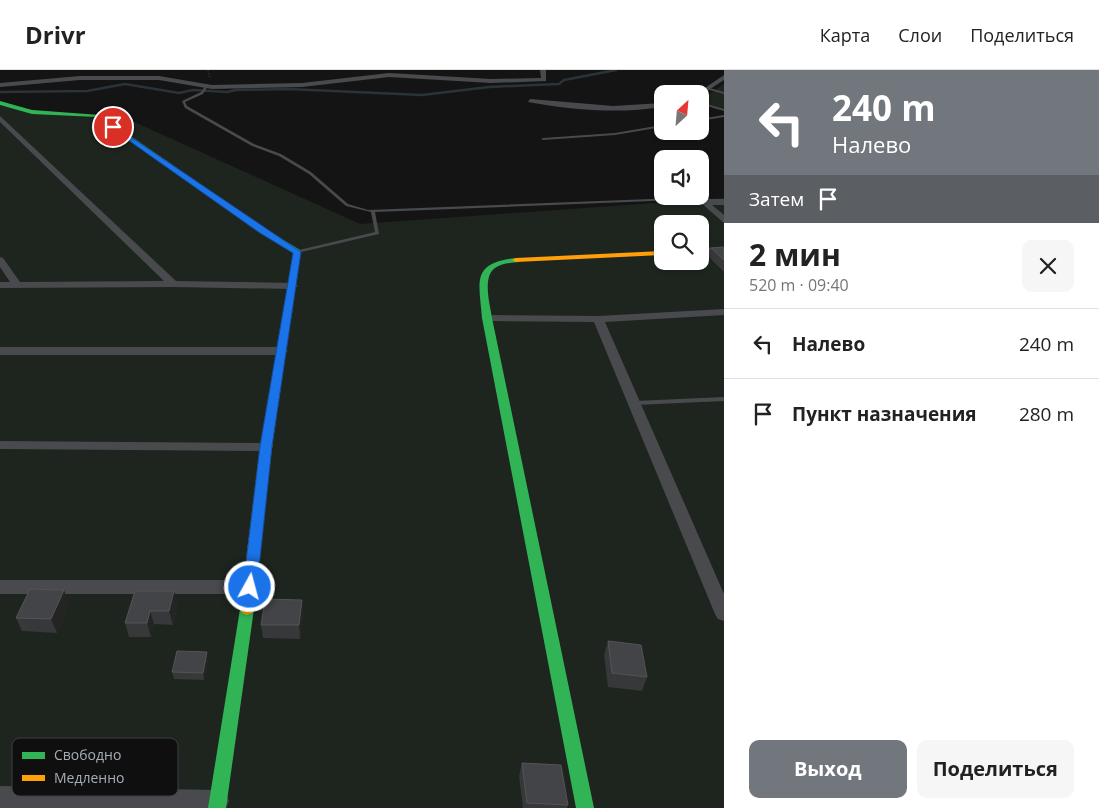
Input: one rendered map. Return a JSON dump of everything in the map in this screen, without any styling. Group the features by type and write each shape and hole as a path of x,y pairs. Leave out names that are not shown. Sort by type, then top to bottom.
{"street":[{"path":"0,85 67,78 149,78 205,89 302,86 404,75 491,81 544,80 543,70"},
{"path":"709,87 724,77"},
{"path":"530,101 617,109 640,109 654,106"},
{"path":"0,103 32,112 98,116 263,231 297,252 266,446 250,587 217,805 0,797"},
{"path":"0,118 173,284"},
{"path":"709,202 724,202"},
{"path":"707,205 724,220"},
{"path":"709,251 724,250"},
{"path":"585,808 487,318 485,274 490,266 511,261 654,253"},
{"path":"0,260 18,285"},
{"path":"0,285 173,284 293,286"},
{"path":"487,318 598,319 724,312"},
{"path":"598,319 724,614"},
{"path":"0,351 282,351"},
{"path":"0,445 266,446"},
{"path":"0,587 250,587"}],"lane":[{"path":"205,89 183,102 186,107 253,146 280,155 310,173 347,205 373,211 654,201"},
{"path":"709,89 724,93"},
{"path":"709,106 724,110"},
{"path":"709,118 724,116"},
{"path":"543,139 615,134 654,127"},
{"path":"297,252 377,233 373,211"},
{"path":"635,403 724,399"}],"shaded area":[{"path":"724,84 724,109 709,105 709,94"},
{"path":"0,106 130,120 360,224 654,203 654,205 709,205 709,199 724,198 724,808 0,808"}],"building":[{"path":"724,247 724,260 711,248"},
{"path":"30,589 64,590 51,619 16,618"},
{"path":"135,591 174,591 169,611 150,611 147,623 125,623"},
{"path":"265,599 302,600 299,625 261,625"},
{"path":"608,641 641,645 647,677 612,673"},
{"path":"177,651 207,652 203,673 172,672"},
{"path":"522,763 561,765 568,805 527,803"}],"waterway":[{"path":"0,92 87,91 125,84 179,93 193,90 227,92 236,90 288,89 422,95 489,87 559,84 564,80 616,70"}],"traffic: fast":[{"path":"0,103 32,112 98,116 263,231 297,252 290,298"},
{"path":"516,260 493,265 487,271 484,286 487,318 585,808"},
{"path":"217,808 247,609"}],"traffic: slow":[{"path":"516,260 654,253"},
{"path":"247,609 266,447 290,298"}],"route":[{"path":"113,127 263,231 297,252 266,446 250,587"}]}
